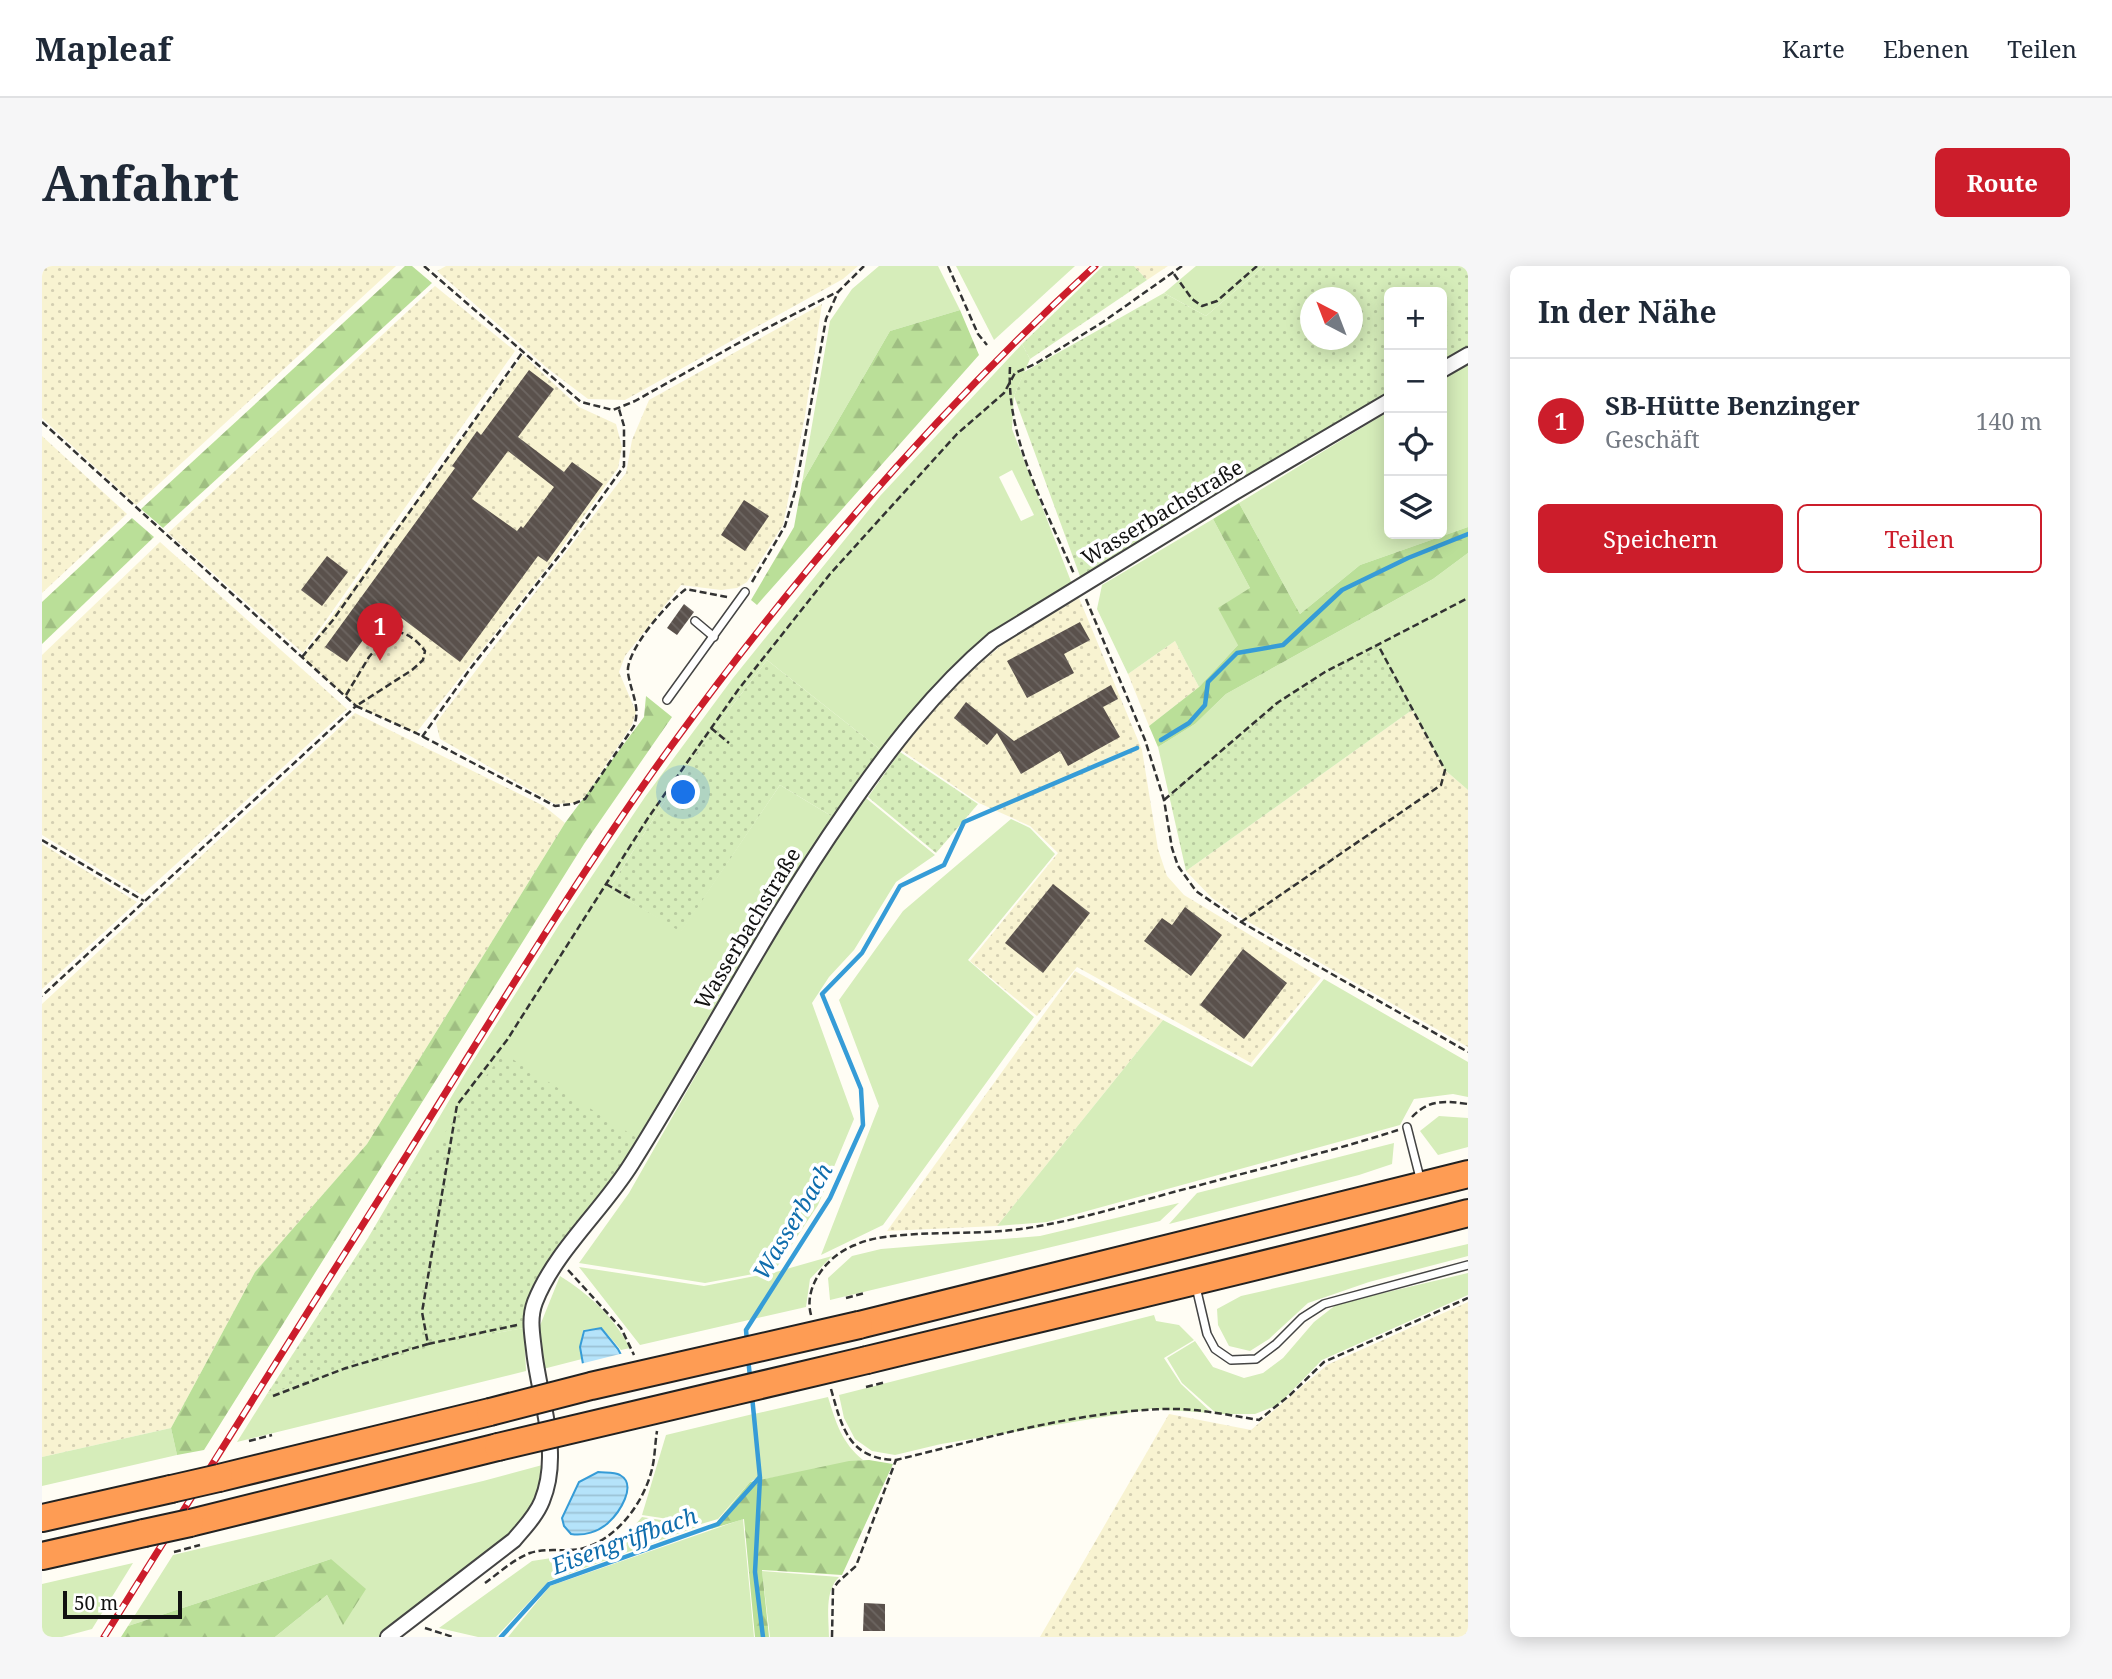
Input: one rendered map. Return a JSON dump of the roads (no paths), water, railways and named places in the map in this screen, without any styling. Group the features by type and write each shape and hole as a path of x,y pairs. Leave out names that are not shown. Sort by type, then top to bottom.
{"highway":[{"path":"42,1518 219,1478 591,1386 859,1325 1468,1174"},
{"path":"42,1556 144,1533 195,1534 498,1447 1312,1254 1468,1213"}],"street":[{"path":"1447,367 1468,355"},
{"name":"Wasserbachstraße","path":"388,1637 514,1539 531,1521 542,1502 550,1471 548,1431 536,1374 531,1324 534,1306 543,1284 631,1165 786,901 856,797 930,699 961,667 993,640 1384,404"}],"lane":[{"path":"667,700 745,592"},
{"path":"695,621 714,637"},
{"path":"1407,1127 1423,1186"},
{"path":"1194,1280 1207,1334 1215,1349 1231,1360 1256,1359 1276,1344 1302,1318 1324,1304 1468,1265"}],"water":[{"path":"601,1328 618,1349 628,1368 583,1364 580,1347 584,1331"},
{"path":"598,1472 618,1474 625,1480 625,1499 617,1513 600,1529 591,1533 571,1534 564,1526 562,1518 579,1482"}],"waterway":[{"name":"Wasserbach","path":"1161,740 1189,723 1205,705 1208,682 1237,653 1283,645 1342,590 1408,558 1468,534"},
{"name":"Wasserbach","path":"747,1342 746,1330 830,1198 863,1125 861,1089 822,994 862,953 900,886 944,865 964,822 1137,748"},
{"name":"Wasserbach","path":"748,1358 750,1377"},
{"name":"Wasserbach","path":"752,1396 760,1478 755,1572 763,1637"},
{"name":"Eisengriffbach","path":"501,1637 549,1584 718,1524 759,1478"}],"railway":[{"path":"104,1637 537,947 672,745 769,618 872,495 980,377 1095,266"}],"place":[{"name":"SB-Hütte Benzinger","path":"380,661"}]}
